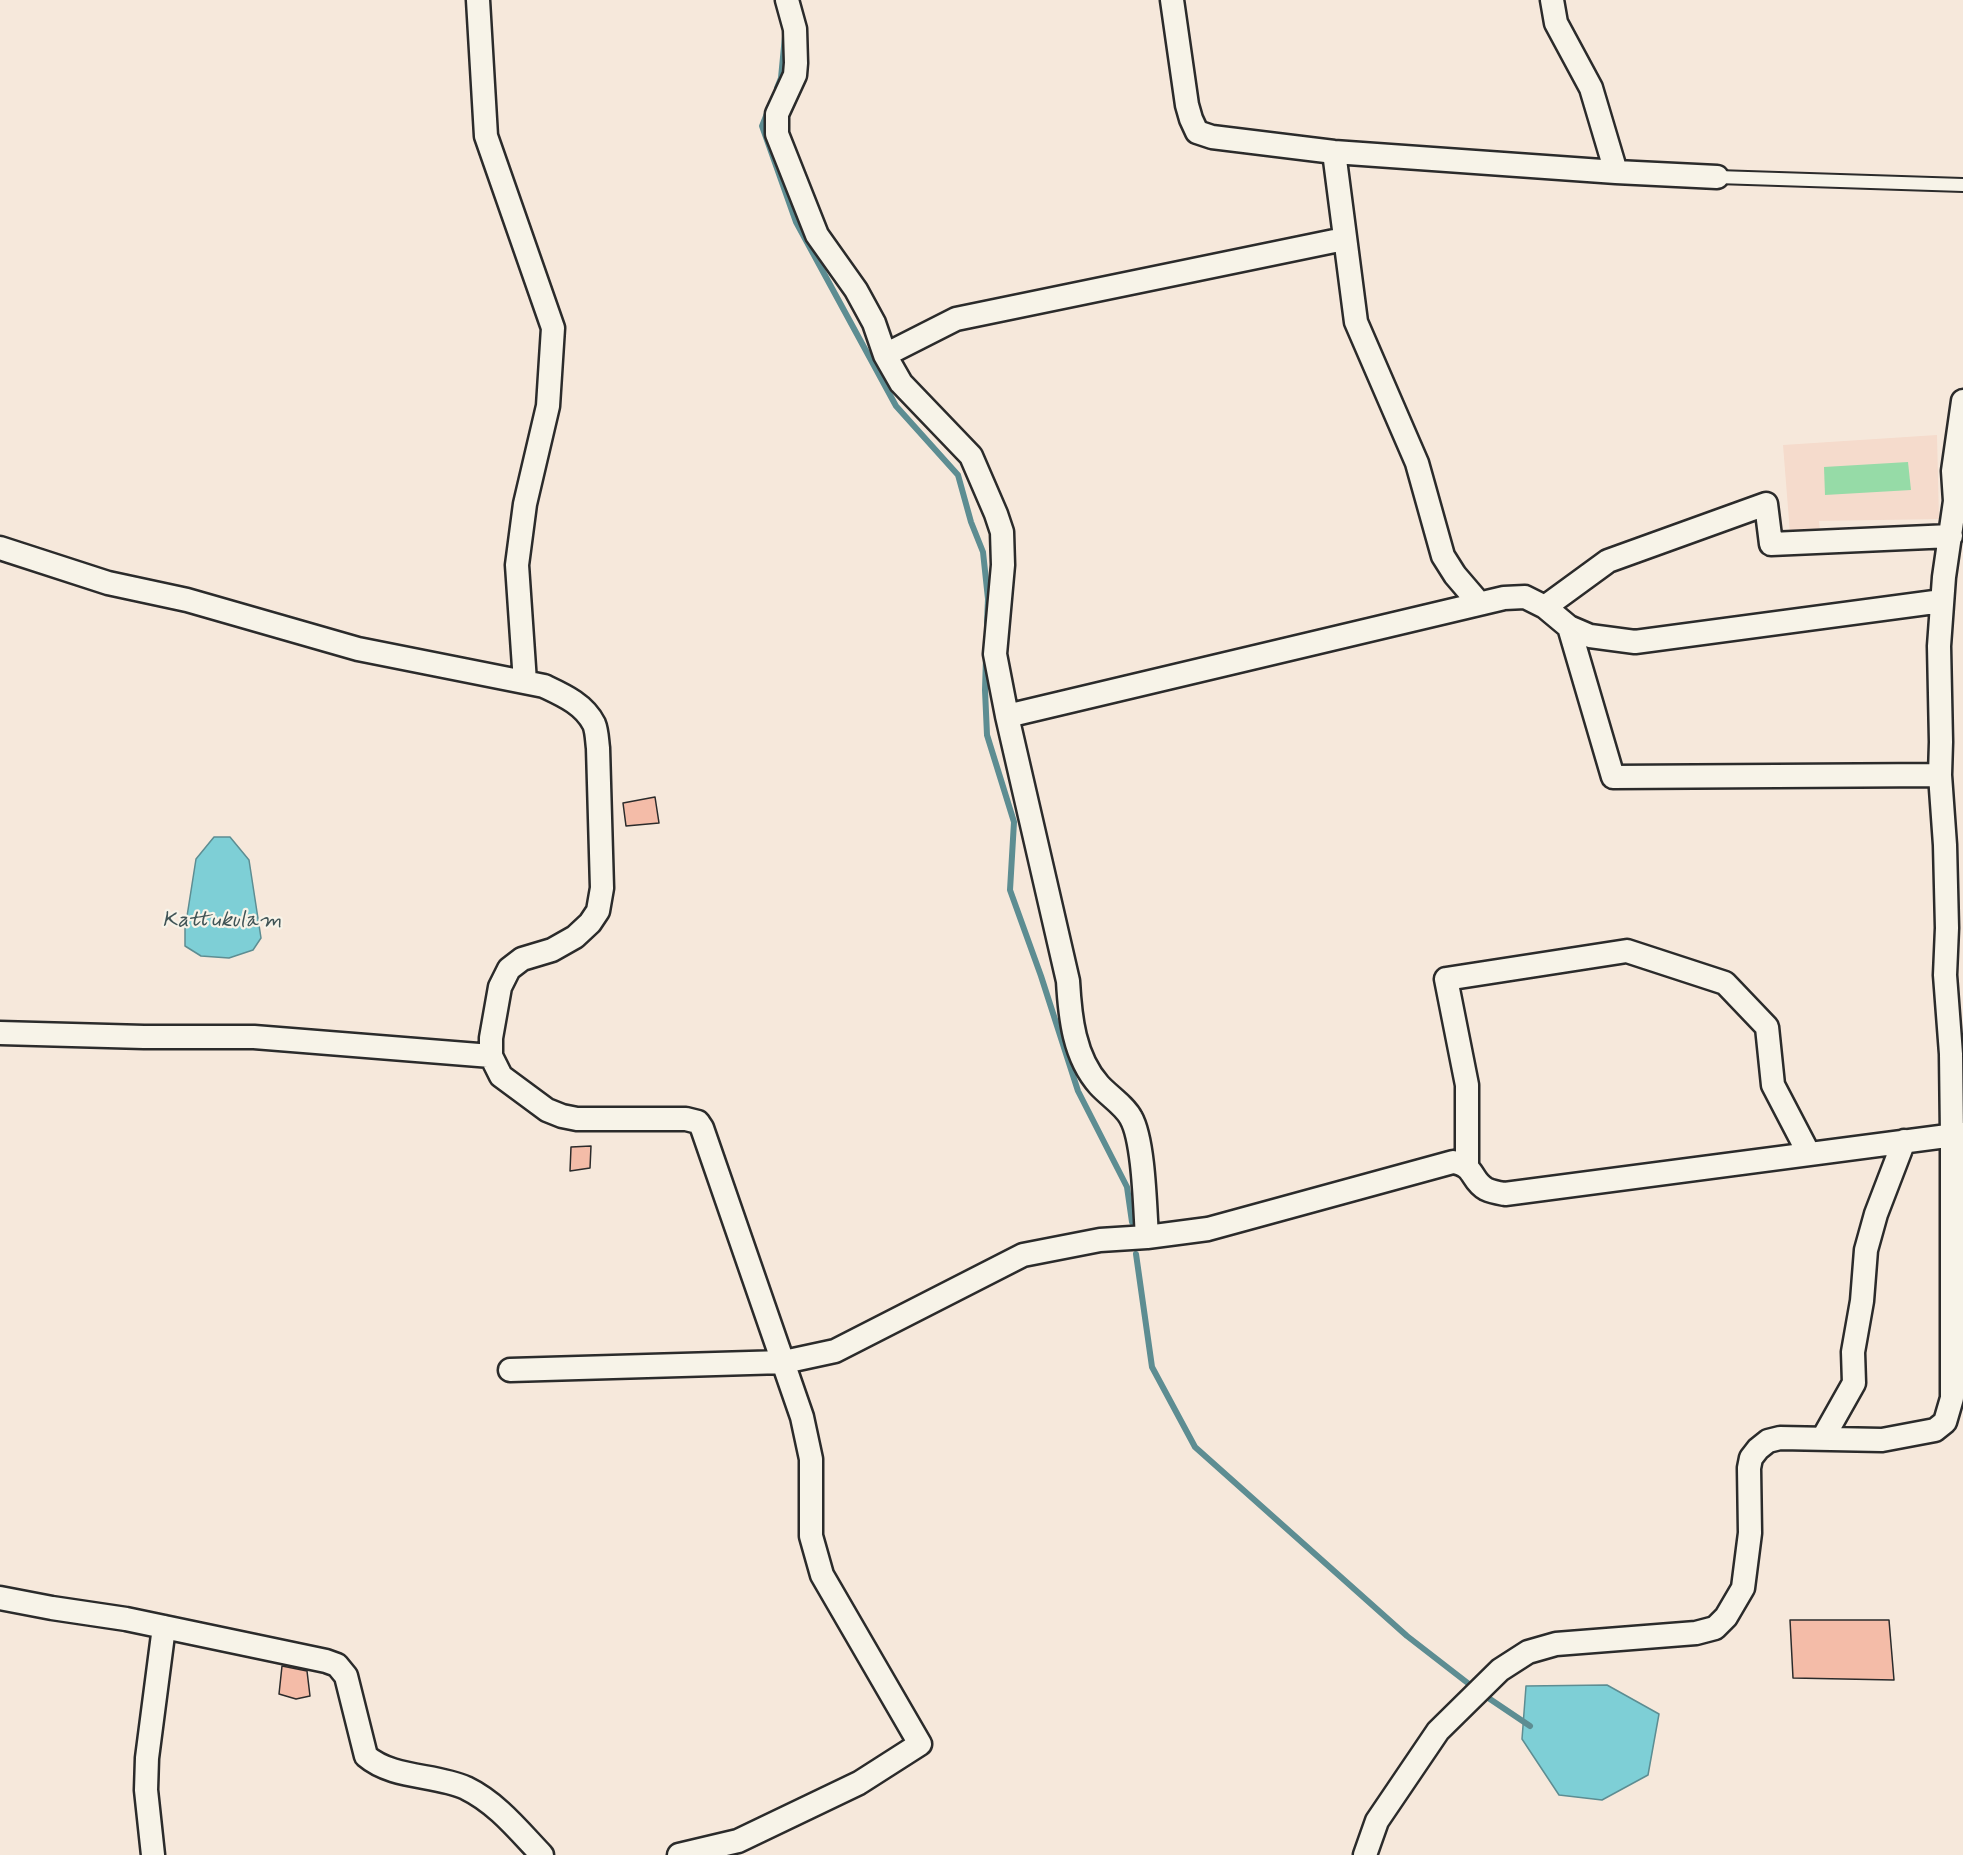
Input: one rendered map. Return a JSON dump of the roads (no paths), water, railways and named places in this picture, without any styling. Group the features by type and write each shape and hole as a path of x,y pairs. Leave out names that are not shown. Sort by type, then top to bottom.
{"street":[{"path":"478,0 486,136 553,328 548,406 525,504 518,565 525,682"},
{"path":"787,0 795,29 796,63 795,75 777,114 777,134 817,235 856,290 874,323 885,355 901,382 971,456 1002,532 1003,565 995,654 1007,716 1068,981 1071,1018 1076,1038 1082,1059 1097,1083 1131,1118 1139,1144 1148,1237"},
{"path":"1172,0 1187,105 1197,132 1334,152 1717,177"},
{"path":"1552,0 1556,23 1591,88 1616,172"},
{"path":"1334,152 1356,322 1417,463 1443,556 1479,603"},
{"path":"885,355 956,319 1344,239"},
{"path":"1365,1855 1377,1821 1438,1731 1500,1670 1528,1652 1556,1644 1695,1633 1715,1628 1726,1617 1743,1588 1750,1533 1749,1468 1751,1458 1768,1441 1826,1432 1882,1440 1935,1430 1945,1422 1958,1379 1958,1134 1945,975 1947,928 1940,775 1939,646 1942,602 1955,501 1953,471 1963,401"},
{"path":"1545,607 1608,561 1766,504 1771,544 1951,536"},
{"path":"0,548 108,583 187,600 358,649 544,686 571,699 584,710 594,725 598,748 602,888 598,911 590,923 575,937 552,950 522,960 510,969 500,987 491,1038 491,1056 501,1076 547,1110 562,1116 577,1119 686,1119 698,1122 702,1128 717,1177 802,1417 811,1459 811,1536 822,1575 920,1744 859,1783 738,1841 679,1855"},
{"path":"1007,716 1504,598 1525,597 1545,607 1569,627 1590,636 1635,642 1942,602"},
{"path":"1569,627 1613,777 1940,775"},
{"path":"1809,1154 1773,1085 1767,1027 1725,983 1627,951 1446,979 1467,1086 1467,1166 1478,1183 1486,1189 1505,1194 1809,1154 1958,1134"},
{"path":"0,1033 254,1037 491,1056"},
{"path":"1826,1432 1854,1383 1853,1352 1863,1301 1866,1250 1876,1214 1904,1141"},
{"path":"510,1370 784,1362 835,1351 1023,1255 1100,1240 1148,1237 1208,1229 1453,1162 1467,1166"},
{"path":"0,1598 126,1619 326,1660 337,1665 346,1676 366,1756 377,1765 467,1788 495,1806 542,1855"},
{"path":"153,1855 146,1790 147,1758 164,1627"}],"lane":[{"path":"1717,177 1963,185"}],"water":[{"name":"Kattukulam","path":"214,837 230,837 249,860 261,938 253,950 229,958 201,956 185,946 185,929 196,859"},
{"path":"1607,1685 1659,1714 1648,1775 1602,1800 1559,1795 1522,1739 1526,1686"}],"waterway":[{"path":"777,88 781,78 785,36"},
{"path":"768,111 762,126 796,222 896,406 958,475 971,522 983,552 988,599 987,623"},
{"path":"986,657 987,735 1014,822 1010,890 1041,976 1078,1091 1127,1187 1132,1222"},
{"path":"1136,1254 1152,1367 1195,1447 1407,1636 1478,1691 1530,1726"}]}
